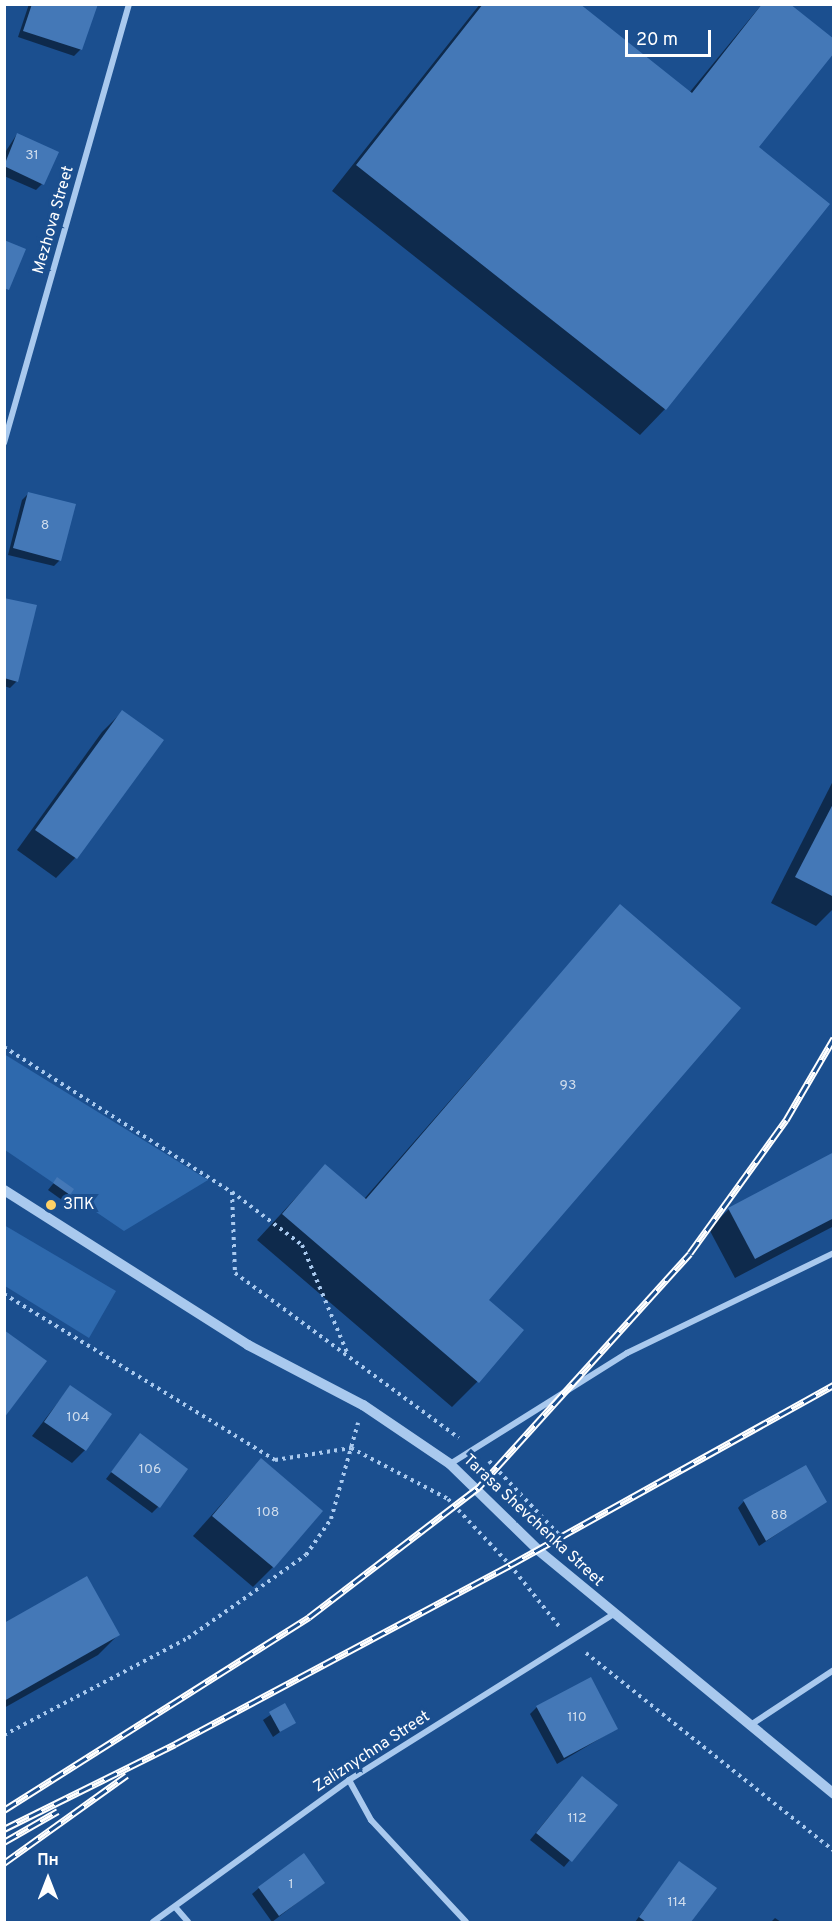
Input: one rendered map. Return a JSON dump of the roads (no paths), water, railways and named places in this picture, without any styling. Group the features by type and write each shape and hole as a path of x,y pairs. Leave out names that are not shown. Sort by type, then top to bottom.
{"street":[{"name":"Mezhova Street","path":"4,442 129,4"},
{"name":"Tarasa Shevchenka Street","path":"4,1190 248,1345 363,1405 450,1464 538,1550 834,1794"},
{"path":"450,1464 627,1353 834,1252"},
{"name":"Zaliznychna Street","path":"153,1923 349,1780 614,1614"},
{"path":"749,1726 834,1670"},
{"path":"349,1780 371,1820 466,1923"},
{"path":"176,1908 188,1923"}],"railway":[{"path":"4,1810 309,1617 478,1488 690,1253 786,1120 834,1038"},
{"path":"4,1829 175,1744 510,1565 834,1385"},
{"path":"4,1863 127,1775"},
{"path":"4,1842 58,1811"}],"place":[{"name":"ЗПК","path":"51,1205"}]}
